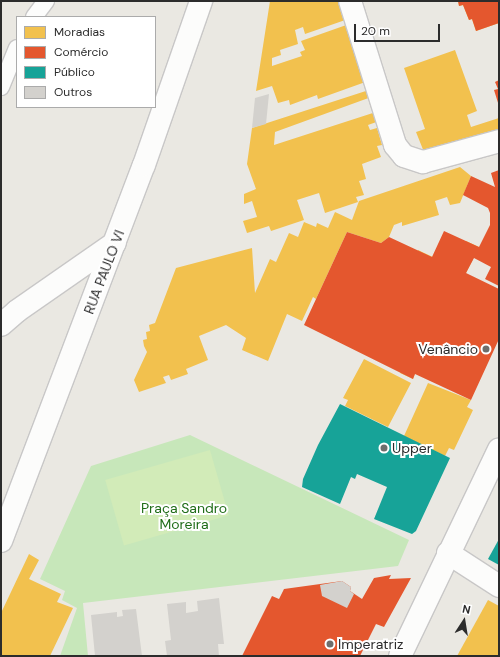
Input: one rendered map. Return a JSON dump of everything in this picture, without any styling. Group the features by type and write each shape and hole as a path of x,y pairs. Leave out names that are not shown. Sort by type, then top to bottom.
{"street":[{"name":"RUA PAULO VI","path":"1,541 115,243 201,1"},
{"path":"350,1 396,145 404,156 423,162 499,141"},
{"path":"1,325 17,311 115,243"},
{"path":"400,656 499,449"},
{"path":"448,553 499,586"}],"lane":[{"path":"35,16 46,1"},
{"path":"1,86 16,50"}],"green space":[{"name":"Praça Sandro Moreira","path":"190,435 409,540 398,566 83,603 88,656 60,656 77,608 62,600 65,591 40,579 91,466"},
{"path":"210,450 229,515 124,545 105,480"}],"building: Moradias":[{"path":"270,1 345,1 351,18 305,34 303,27 295,30 298,44 280,50 281,55 272,58 272,66 302,56 300,52 305,50 301,41 352,23 371,80 318,99 317,95 290,105 289,100 278,103 272,86 256,91"},
{"path":"458,1 499,1 499,23 476,31 472,19 469,20 463,5 459,6"},
{"path":"455,50 477,111 467,115 471,127 499,118 499,133 426,157 416,132 425,129 404,68"},
{"path":"372,89 374,96 275,132 274,145 379,111 382,120 368,125 370,130 377,128 382,145 377,146 381,157 362,164 366,179 359,181 364,195 356,197 358,202 325,213 319,193 297,200 304,220 271,231 269,226 247,233 243,221 257,217 252,201 244,204 244,194 256,189 247,164 252,128"},
{"path":"460,167 471,176 460,203 450,205 447,197 435,201 439,215 402,226 402,222 394,225 389,237 381,243 347,232 316,299 313,297 302,321 287,314 268,361 242,350 246,338 226,325 199,336 208,360 186,369 188,374 171,380 169,375 163,377 166,383 139,392 134,380 147,352 143,340 147,339 146,332 150,331 149,325 155,323 176,268 252,248 255,293 270,259 276,262 289,233 298,237 304,222 316,227 317,223 328,228 335,212 352,220 359,201"},
{"path":"466,241 479,247 466,273 462,272 460,277 464,279 461,285 458,283 456,287 460,289 455,298 452,297 451,300 454,301 450,310 445,308 444,311 448,313 444,321 441,320 439,324 442,325 438,333 435,332 426,349 431,351 425,362 422,360 420,364 423,366 420,372 416,370 413,379 400,373 403,367 369,351 374,341 368,338 403,264 410,268 418,250 454,267"},
{"path":"364,359 411,383 388,427 345,406 348,400 343,398"},
{"path":"428,383 471,400 467,407 473,410 454,450 449,448 445,456 404,436"},
{"path":"29,554 39,560 29,579 61,594 57,602 73,608 50,656 1,656 1,613"},
{"path":"488,600 499,606 499,656 457,656"}],"building: Comércio":[{"path":"458,1 499,1 499,23 476,31 472,19 469,20 463,5 459,6"},
{"path":"499,80 499,106 494,90 498,89 495,82"},
{"path":"499,170 499,286 485,279 491,267 474,258 466,273 499,289 499,339 471,400 415,374 413,379 304,325 347,232 381,243 389,237 432,257 444,231 479,247 490,225 490,213 488,208 463,195 471,176 495,187 491,173"},
{"path":"391,575 389,579 411,578 384,627 376,624 360,656 242,656 272,596 279,599 284,589 342,581 351,587 350,591 362,599 374,578"}],"building: Público":[{"path":"340,404 450,458 416,531 412,534 374,519 387,487 357,474 355,479 351,477 340,504 302,487 303,479 318,445"},
{"path":"499,539 499,565 488,559"}],"building: Outros":[{"path":"269,94 266,124 252,128 255,98"},
{"path":"342,581 351,587 350,591 354,594 347,608 322,596 320,585"},
{"path":"219,598 224,644 218,644 219,656 167,656 165,641 171,640 167,604 186,602 186,613 198,611 197,601"},
{"path":"136,609 142,656 95,656 91,615 117,612 117,617 123,616 122,610"}],"place":[{"name":"Venâncio","path":"486,349"},
{"name":"Upper","path":"384,448"},
{"name":"Imperatriz","path":"330,644"}]}
